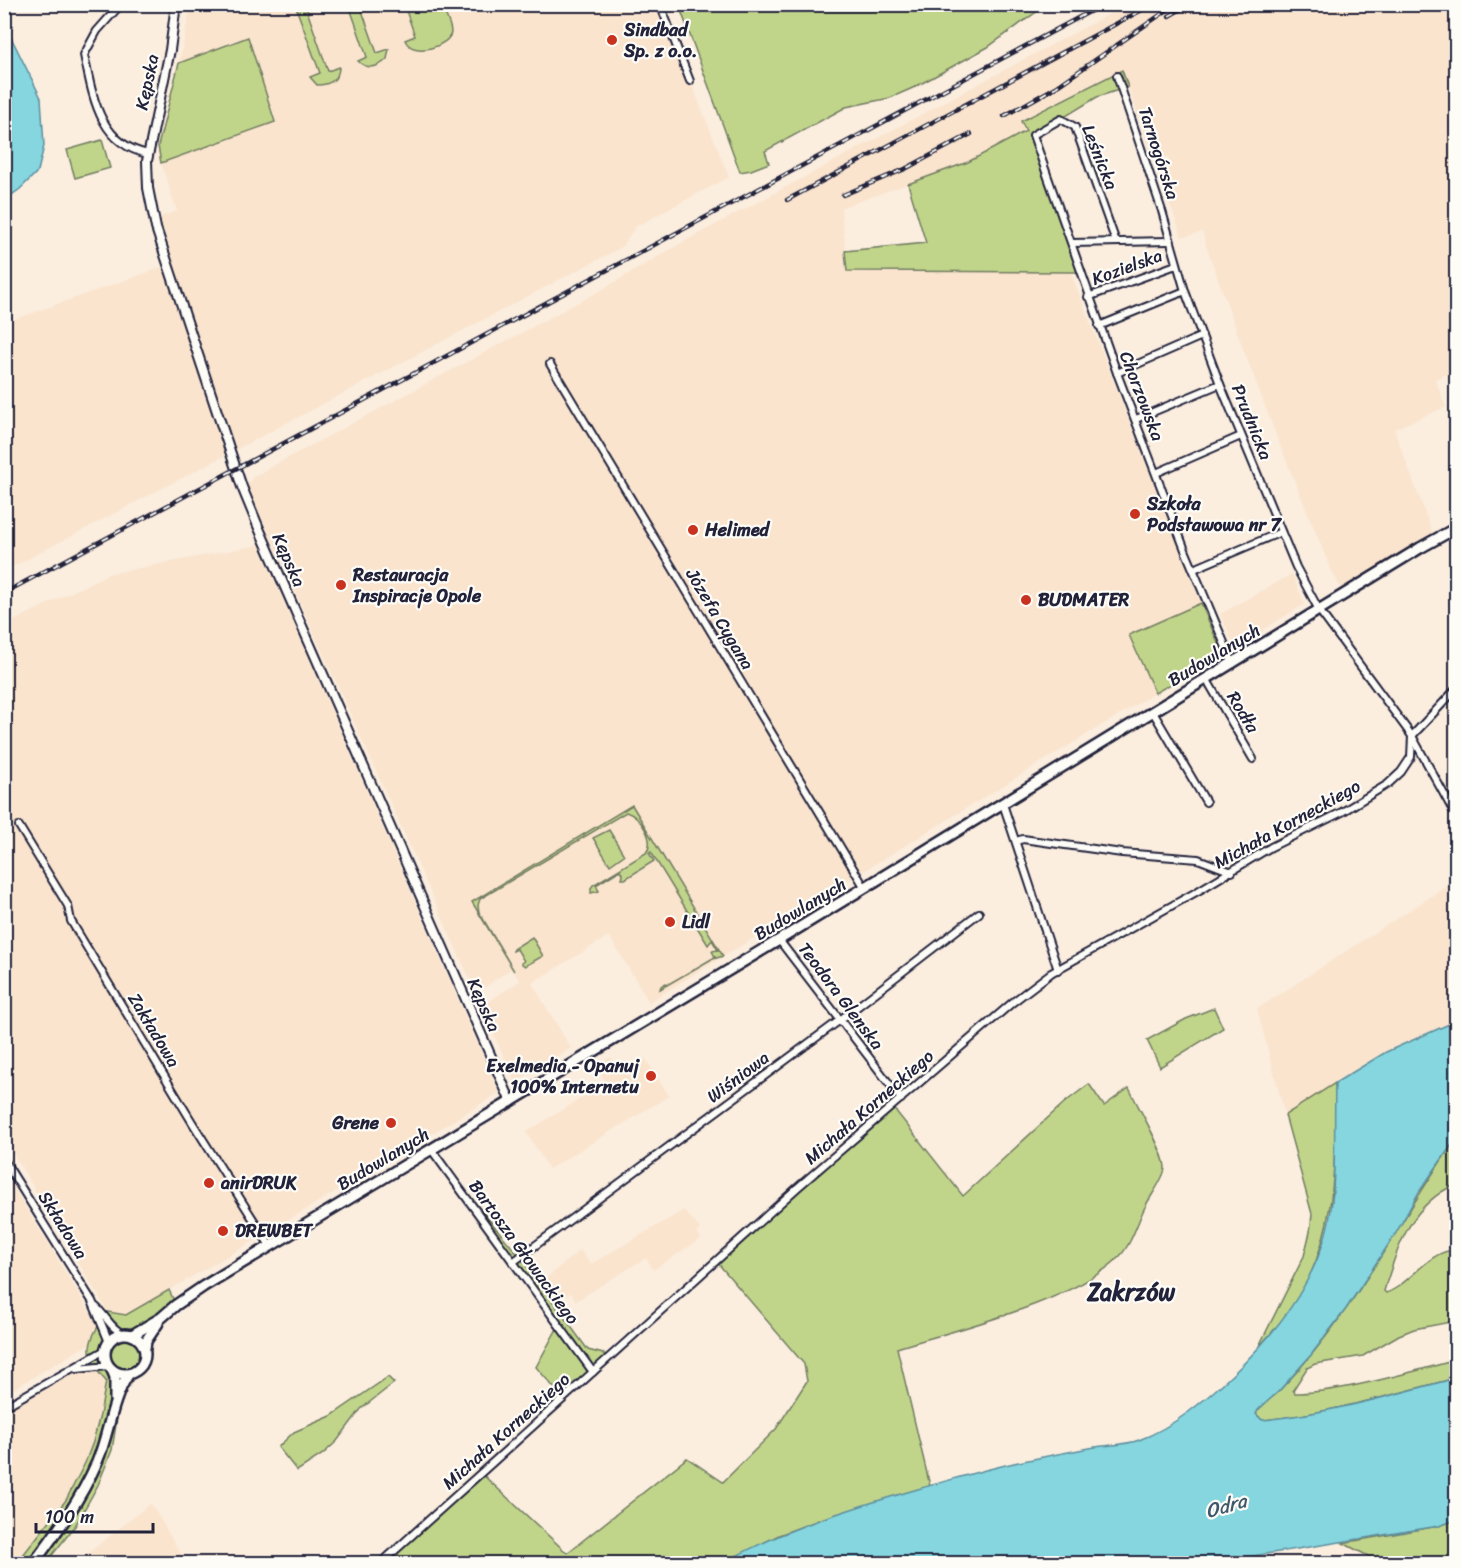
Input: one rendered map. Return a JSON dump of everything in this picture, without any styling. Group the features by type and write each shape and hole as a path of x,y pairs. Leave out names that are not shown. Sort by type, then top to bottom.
{"main road":[{"name":"Budowlanych","path":"128,1334 161,1318 190,1295 270,1246 779,940 1456,528"},
{"name":"Budowlanych","path":"145,1348 146,1341 161,1318"},
{"path":"110,1368 116,1373 128,1375 134,1373 142,1365 145,1360 145,1348 139,1338 128,1334 114,1337 107,1346 105,1355 110,1368 115,1377 115,1404"},
{"path":"33,1563 81,1495 103,1448 115,1404 128,1375"}],"street":[{"path":"121,4 97,31 84,55 94,99 109,132 134,151 148,154"},
{"name":"Kępska","path":"176,4 170,50 148,154 148,188 156,228 242,487 511,1102"},
{"path":"660,4 690,81"},
{"name":"Tarnogórska","path":"1117,76 1162,211 1169,241"},
{"name":"Leśnicka","path":"1033,135 1061,119 1075,127 1116,242"},
{"name":"Chorzowska","path":"1033,135 1072,243 1088,297 1233,664"},
{"path":"1072,243 1169,241"},
{"name":"Prudnicka","path":"1169,241 1220,384 1306,589 1412,736 1456,816"},
{"name":"Kozielska","path":"1088,297 1176,265"},
{"path":"1100,326 1185,291"},
{"path":"1117,373 1202,336"},
{"name":"Józefa Cygana","path":"550,364 864,888"},
{"path":"1136,419 1220,384"},
{"path":"1156,473 1242,436"},
{"path":"1194,569 1281,532"},
{"name":"Rodła","path":"1207,680 1253,759"},
{"path":"1412,736 1456,688"},
{"path":"1153,711 1206,802"},
{"name":"Michała Korneckiego","path":"380,1563 797,1188 1013,1002 1058,970 1232,872 1271,847 1342,812 1388,784 1411,757 1412,736"},
{"path":"1003,804 1058,970"},
{"name":"Zakładowa","path":"19,826 68,906 71,921 270,1246"},
{"path":"1016,841 1023,839 1122,854 1198,859 1232,872"},
{"name":"Wiśniowa","path":"513,1262 840,1020 979,913"},
{"name":"Teodora Glenska","path":"779,940 901,1100"},
{"name":"Bartosza Głowackiego","path":"431,1149 593,1372"},
{"name":"Składowa","path":"4,1160 96,1307 107,1346"},
{"name":"Składowa","path":"96,1307 118,1332 128,1334"},
{"path":"4,1407 49,1380 74,1369 107,1346"},
{"path":"74,1369 110,1368"}],"shaded area":[{"path":"191,5 660,5 729,177 635,227 622,247 5,571 4,323 168,265 154,219 177,211 161,163 275,122 248,38 179,63"},
{"path":"1126,5 1456,5 1456,371 1435,379 1446,407 1394,429 1435,540 1344,595 1329,565 1279,443 1205,243 1203,232 1182,237 1159,175 1170,166 1168,157 1153,157 1122,70 1021,120 1026,131 968,162 841,208 848,271 1070,271 1201,603 1129,636 1155,693 649,1002 609,936 532,983 571,1048 515,1082 481,1006 520,981 511,969 476,993 247,485 254,476 603,289 683,242"},
{"path":"259,545 499,1093 126,1315 108,1312 5,1140 5,625 108,574"},
{"path":"1292,574 1305,604 1235,647 1220,614"},
{"path":"1454,813 1456,816 1456,1021 1386,1052 1285,1115 1257,1009 1450,884"},
{"path":"611,1057 622,1073 646,1059 669,1096 549,1169 526,1132 606,1083 596,1066"},
{"path":"4,1172 98,1325 89,1344 5,1394"},
{"path":"684,1210 700,1229 697,1232 701,1239 653,1270 646,1258 576,1301 571,1293 561,1299 558,1296 552,1300 540,1283 580,1250 591,1264"},
{"path":"94,1366 106,1381 100,1415 85,1463 66,1500 16,1563 5,1564 5,1412 30,1396 35,1389 74,1369"},
{"path":"151,1503 186,1563 76,1563"}],"green space":[{"path":"679,4 1046,5 988,47 915,87 890,98 846,107 765,151 769,163 740,172"},
{"path":"295,5 305,5 328,71 339,67 339,72 329,83 317,85 310,77 320,73"},
{"path":"349,5 360,5 377,53 389,49 387,59 380,64 369,67 358,61 367,57"},
{"path":"404,5 441,5 450,25 449,37 431,48 416,49 409,46 405,40 415,36"},
{"path":"248,37 275,122 161,163 158,146 179,63"},
{"path":"1122,70 1128,87 1097,97 1033,136 1081,272 847,271 845,251 926,243 908,184 968,162 1026,131 1021,121"},
{"path":"102,140 110,168 75,178 67,150"},
{"path":"1201,603 1223,655 1155,693 1129,635"},
{"path":"632,805 723,956 710,960 715,957 712,951 718,950 712,940 708,945 651,852 649,853 654,861 625,879 622,879 623,875 620,870 596,885 599,891 591,893 593,885 646,853 649,848 645,829 636,818 626,812 480,899 479,912 514,971 472,902"},
{"path":"609,830 624,855 610,865 593,838"},
{"path":"532,937 543,956 525,966 521,963 524,961 517,949 513,951 513,949"},
{"path":"1214,1008 1223,1028 1160,1067 1147,1040 1186,1019"},
{"path":"1335,1083 1334,1169 1327,1223 1320,1250 1310,1276 1296,1302 1258,1348 1304,1256 1310,1232 1312,1214 1285,1115"},
{"path":"1089,1084 1104,1106 1129,1088 1160,1150 1165,1171 1124,1251 1101,1272 1047,1300 1015,1312 897,1348 930,1486 824,1518 779,1535 723,1563 380,1564 482,1474 567,1553 687,1458 723,1482 776,1429 807,1381 804,1364 716,1261 892,1106 963,1196 1064,1103"},
{"path":"1456,1139 1456,1184 1427,1203 1417,1215 1401,1243 1384,1291 1386,1293 1395,1289 1437,1255 1456,1250 1456,1321 1414,1329 1363,1356 1315,1364 1307,1368 1293,1390 1295,1393 1301,1393 1347,1387 1456,1360 1456,1378 1336,1408 1262,1420 1256,1414 1258,1410 1297,1372 1338,1320"},
{"path":"431,1149 520,1257 588,1350 611,1356 564,1399 536,1367 559,1325"},
{"path":"169,1290 176,1305 162,1318 151,1334 142,1366 128,1375 119,1406 112,1450 98,1485 75,1526 46,1563 16,1564 66,1500 93,1442 106,1381 98,1372 90,1355 90,1346 96,1330 108,1312 126,1315"},
{"path":"388,1377 394,1383 361,1409 337,1441 323,1454 297,1471 278,1447 294,1432 331,1416"},
{"path":"1456,1520 1456,1563 1375,1563 1374,1559 1343,1543 1439,1526"}],"water":[{"path":"5,25 41,98 44,146 38,171 5,200"},
{"name":"Odra","path":"1456,1021 1456,1139 1419,1192 1396,1233 1346,1309 1311,1355 1256,1414 1262,1420 1311,1413 1456,1378 1456,1520 1439,1526 1210,1563 723,1563 794,1530 893,1496 1002,1466 1095,1447 1134,1442 1164,1428 1188,1412 1232,1375 1267,1338 1298,1297 1310,1274 1328,1227 1332,1201 1335,1083 1386,1052"}],"railway":[{"path":"4,593 1104,4"},
{"path":"787,200 1153,4"},
{"path":"1004,116 1056,87 1176,4"},
{"path":"1169,16 1190,4"},
{"path":"843,195 905,169 971,134"}],"place":[{"name":"Sindbad Sp. z o.o.","path":"612,40"},
{"name":"Szkoła Podstawowa nr 7","path":"1135,514"},
{"name":"Helimed","path":"693,530"},
{"name":"Restauracja Inspiracje Opole","path":"341,585"},
{"name":"BUDMATER","path":"1026,600"},
{"name":"Lidl","path":"670,922"},
{"name":"Exelmedia - Opanuj 100% Internetu","path":"651,1076"},
{"name":"Grene","path":"391,1123"},
{"name":"anirDRUK","path":"209,1183"},
{"name":"DREWBET","path":"223,1231"}],"district":[{"name":"Zakrzów","path":"1131,1292"}]}
